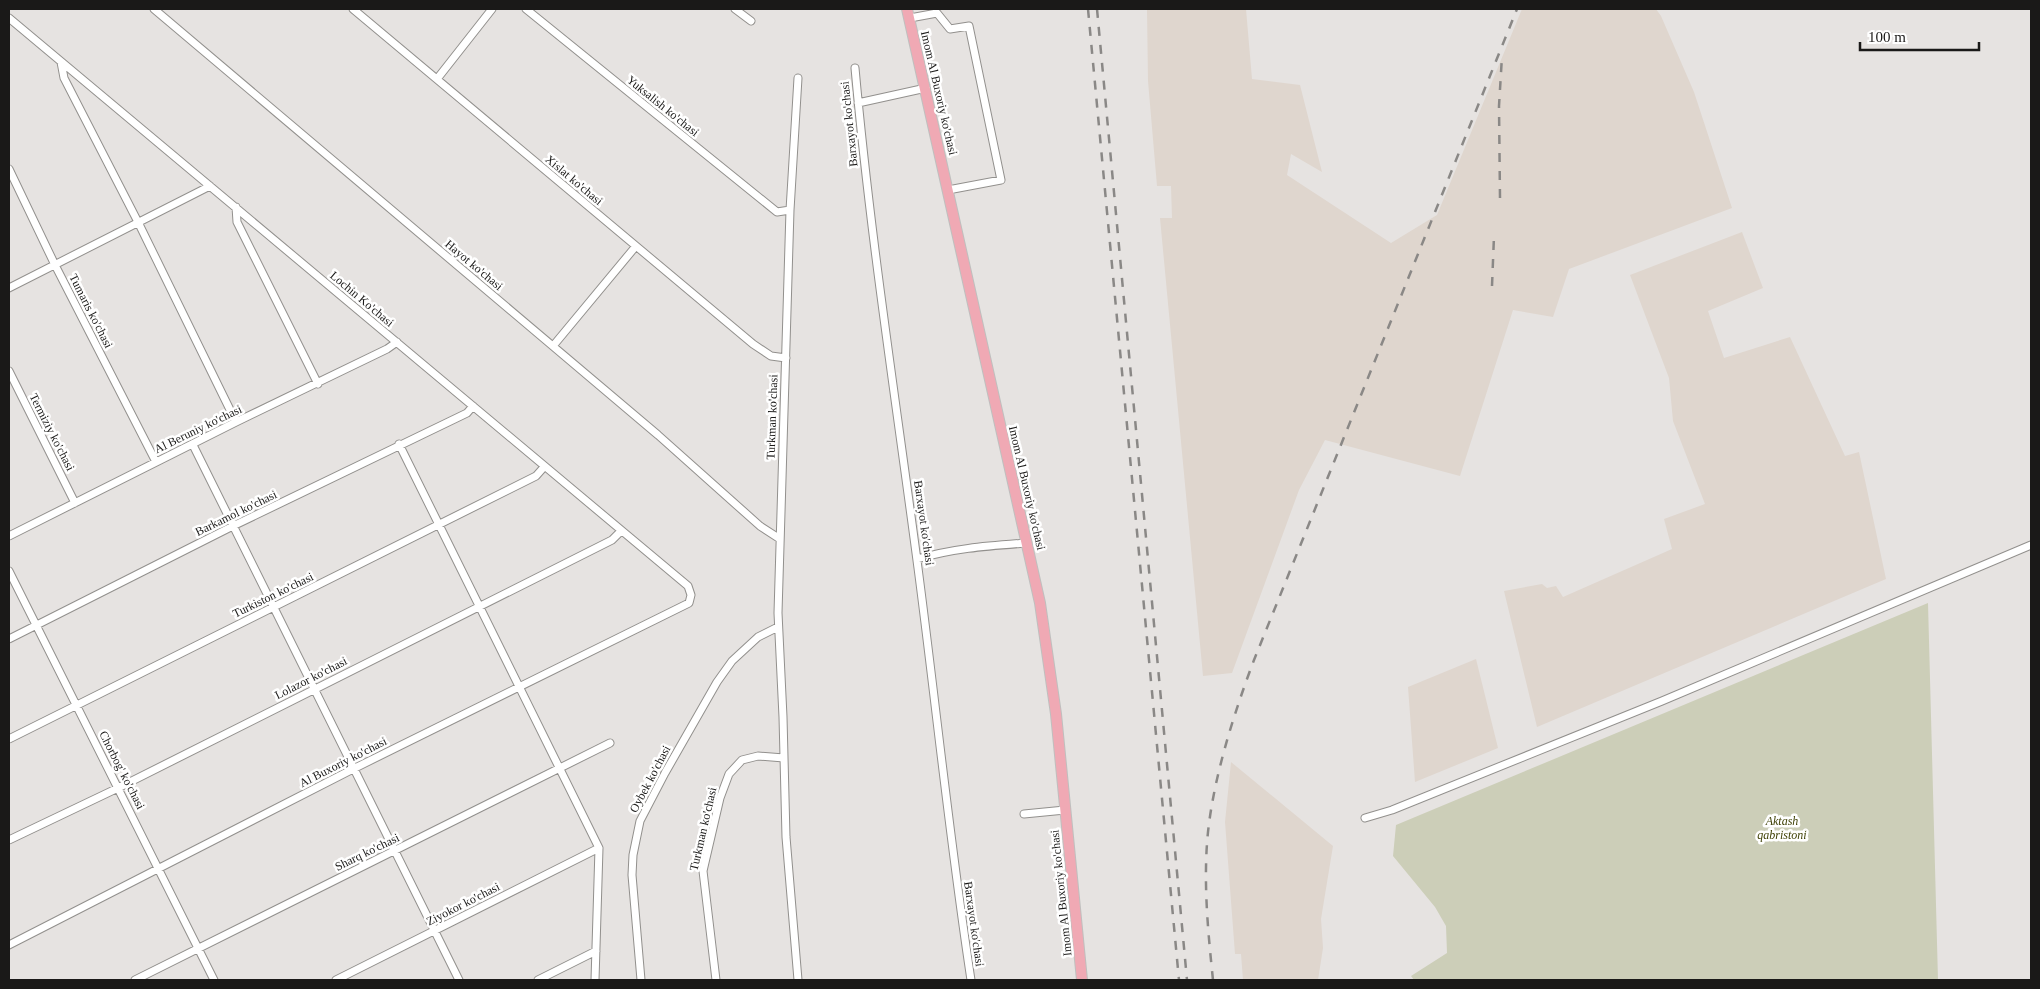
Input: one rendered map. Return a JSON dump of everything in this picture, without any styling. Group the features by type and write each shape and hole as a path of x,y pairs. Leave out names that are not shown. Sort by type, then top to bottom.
{"main road":[{"name":"Imom Al Buxoriy ko'chasi","path":"908,14 1042,612 1056,714 1082,980"}],"street":[{"name":"Hayot ko'chasi","path":"154,9 658,435 760,526 780,538"},
{"name":"Xislat ko'chasi","path":"353,9 753,344 771,356 786,358"},
{"path":"437,79 492,9"},
{"name":"Yuksalish ko'chasi","path":"526,9 776,212 790,210"},
{"path":"735,9 751,21"},
{"path":"908,14 937,13 950,29 969,26 1001,180 948,190"},
{"name":"Lochin Ko'chasi","path":"9,18 688,586 691,595 689,602"},
{"path":"60,62 64,78 139,224 236,422"},
{"name":"Barxayot ko'chasi","path":"854,68 869,204 917,559 943,783 971,980"},
{"name":"Turkman ko'chasi","path":"798,78 790,210 778,626 786,836 798,980"},
{"path":"858,103 926,88"},
{"name":"Tumaris ko'chasi","path":"9,169 55,266 156,462"},
{"path":"9,288 139,224 210,186"},
{"path":"236,207 237,222 318,384"},
{"path":"553,346 636,246"},
{"name":"Al Beruniy ko'chasi","path":"9,536 236,422 387,350 397,342"},
{"name":"Termiziy ko'chasi","path":"9,371 75,503"},
{"name":"Barkamol ko'chasi","path":"9,639 399,444 467,413 473,406"},
{"path":"399,444 600,848 595,980"},
{"path":"193,445 313,689 355,768 460,980"},
{"name":"Turkiston ko'chasi","path":"9,739 536,476 544,467"},
{"name":"Lolazor ko'chasi","path":"9,840 118,788 480,607 612,540 621,531"},
{"path":"917,559 942,552 990,544 1026,543"},
{"path":"1364,818 1392,810 1662,701 2031,545"},
{"name":"Chorbog' ko'chasi","path":"9,571 214,980"},
{"name":"Al Buxoriy ko'chasi","path":"9,945 355,768 689,602"},
{"name":"Oybek ko'chasi","path":"641,980 632,875 633,855 640,821 665,772 717,682 732,661 758,637 778,626"},
{"name":"Sharq ko'chasi","path":"135,980 610,743"},
{"name":"Turkman ko'chasi","path":"716,980 702,871 720,798 729,774 742,760 758,756 784,758"},
{"path":"1024,814 1065,810"},
{"name":"Ziyokor ko'chasi","path":"336,980 600,848"},
{"path":"538,980 596,951"}],"shaded area":[{"path":"1147,9 1246,9 1252,79 1300,85 1322,172 1291,154 1287,175 1391,243 1437,215 1522,9 1656,9 1661,16 1694,92 1732,208 1569,269 1553,317 1513,310 1460,476 1325,440 1299,490 1232,673 1203,676 1160,218 1172,218 1171,186 1157,186 1148,81"},
{"path":"1742,232 1763,288 1708,311 1724,358 1790,337 1845,456 1859,452 1886,579 1537,727 1504,591 1542,584 1547,588 1556,586 1563,597 1672,549 1664,519 1705,504 1673,421 1669,378 1630,275"},
{"path":"1476,659 1498,748 1415,782 1408,687"},
{"path":"1231,762 1333,846 1321,919 1323,948 1318,980 1243,980 1241,954 1235,954 1225,822"}],"green space":[{"name":"Aktash qabristoni","path":"1928,603 1938,980 1414,980 1411,976 1447,953 1446,926 1435,907 1393,856 1396,825"}],"railway":[{"path":"1088,9 1179,980"},
{"path":"1097,9 1187,980"},
{"path":"1213,980 1207,906 1208,832 1215,789 1232,723 1254,660 1517,9"},
{"path":"1500,198 1499,106 1502,56"},
{"path":"1492,286 1494,236"}]}
